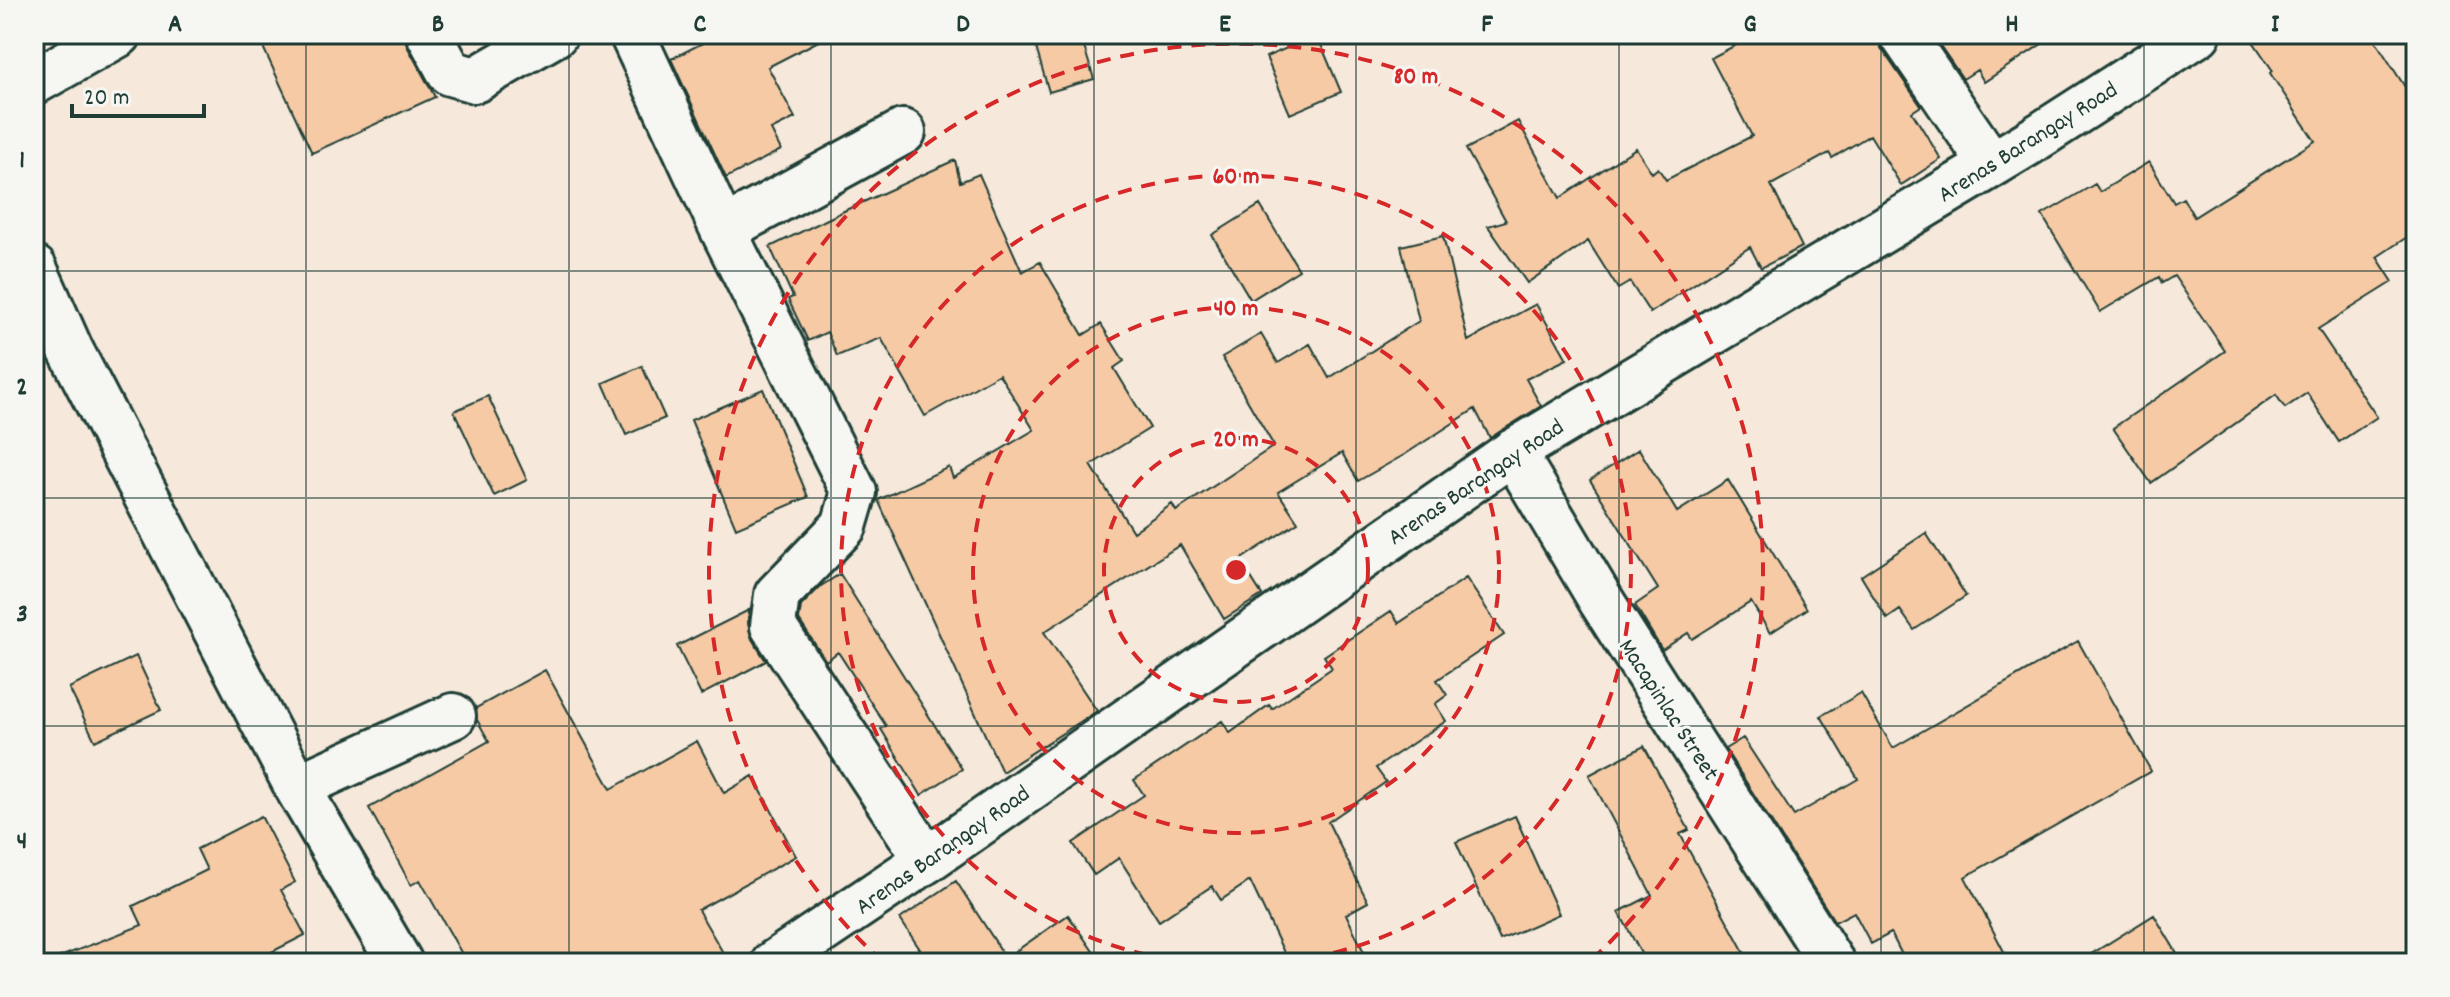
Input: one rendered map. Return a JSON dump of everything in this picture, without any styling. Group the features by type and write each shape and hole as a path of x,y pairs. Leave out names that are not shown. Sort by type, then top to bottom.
{"street":[{"path":"34,82 119,34"},
{"path":"429,34 450,73 475,80 555,34"},
{"path":"632,34 723,230 854,492 844,526 777,595 773,626 927,860"},
{"path":"1902,34 1991,164"},
{"name":"Arenas Barangay Road","path":"774,963 1513,452 1991,164 2198,34"},
{"path":"723,230 903,132"},
{"path":"34,268 70,349 297,787 400,963"},
{"name":"Macapinlac Street","path":"1513,452 1602,602 1832,963"},
{"path":"297,787 453,716"}],"building":[{"path":"257,34 404,34 407,46 435,97 312,153"},
{"path":"720,34 832,34 768,67 795,118 771,130 781,150 726,178 671,59"},
{"path":"1032,34 1080,34 1094,79 1049,92"},
{"path":"1757,34 1877,34 1881,48 1921,106 1912,112 1941,159 1901,185 1870,135 1832,158 1829,153 1771,185 1802,247 1761,268 1750,247 1650,313 1630,282 1618,289 1588,241 1527,283 1488,226 1506,221 1466,149 1518,121 1560,198 1636,148 1652,173 1658,168 1666,180 1752,136 1711,58"},
{"path":"1932,34 2057,34 1984,82 1977,70 1963,79"},
{"path":"2248,34 2371,34 2416,104 2416,231 2377,257 2393,282 2318,329 2377,417 2339,442 2307,393 2285,408 2276,395 2151,483 2113,428 2225,351 2174,276 2162,283 2159,277 2100,312 2042,215 2095,184 2100,192 2149,162 2174,203 2183,198 2194,217 2315,141"},
{"path":"1317,35 1341,92 1290,114 1266,57"},
{"path":"955,160 960,182 979,174 1022,272 1040,262 1083,335 1101,324 1124,361 1114,368 1150,428 1091,465 1133,532 1172,504 1176,511 1274,446 1222,357 1261,334 1278,363 1310,344 1329,378 1419,321 1401,246 1443,236 1468,341 1536,304 1567,359 1526,379 1541,406 1490,438 1475,409 1358,481 1342,453 1278,492 1298,522 1240,560 1262,595 1224,619 1180,545 1044,632 1097,711 1002,772 878,500 949,467 953,478 1034,430 999,374 925,416 881,338 837,356 827,332 808,341 788,299 793,297 770,247"},
{"path":"1260,205 1299,270 1251,300 1212,235"},
{"path":"642,366 665,418 626,435 603,383"},
{"path":"763,389 808,497 736,528 691,420"},
{"path":"488,396 527,480 494,496 454,411"},
{"path":"1639,449 1677,512 1728,480 1807,609 1770,633 1751,602 1692,639 1688,633 1662,650 1635,605 1658,589 1590,480"},
{"path":"1926,533 1966,596 1914,630 1900,610 1887,619 1861,576"},
{"path":"840,574 962,769 921,795 881,729 886,726 838,652 826,661 799,620 801,606 821,586"},
{"path":"1466,578 1504,635 1437,680 1447,695 1435,704 1446,721 1376,768 1386,782 1328,822 1368,902 1346,914 1369,963 1289,963 1250,881 1221,900 1212,886 1159,921 1119,858 1094,875 1073,843 1144,795 1134,780 1222,721 1230,733 1269,705 1272,709 1332,668 1324,656 1391,611 1399,623"},
{"path":"749,610 748,624 752,639 766,661 701,695 677,646"},
{"path":"2078,641 2151,771 1965,877 2010,963 1906,963 1891,933 1871,944 1854,912 1835,922 1725,749 1743,738 1794,816 1858,779 1821,716 1861,693 1893,748"},
{"path":"136,656 161,710 95,741 69,688"},
{"path":"545,670 611,789 697,741 724,793 753,776 796,856 698,910 729,963 467,963 420,880 411,885 369,808 489,741 477,720 476,708"},
{"path":"1644,746 1689,830 1680,834 1750,963 1646,963 1619,912 1652,895 1589,775"},
{"path":"261,816 295,882 281,890 305,935 250,963 53,963 52,960 142,925 133,906 207,870 197,849"},
{"path":"1515,816 1559,914 1500,940 1456,842"},
{"path":"956,881 1006,958 1068,915 1101,963 929,963 900,919"},
{"path":"2154,915 2183,963 2077,963"}]}
